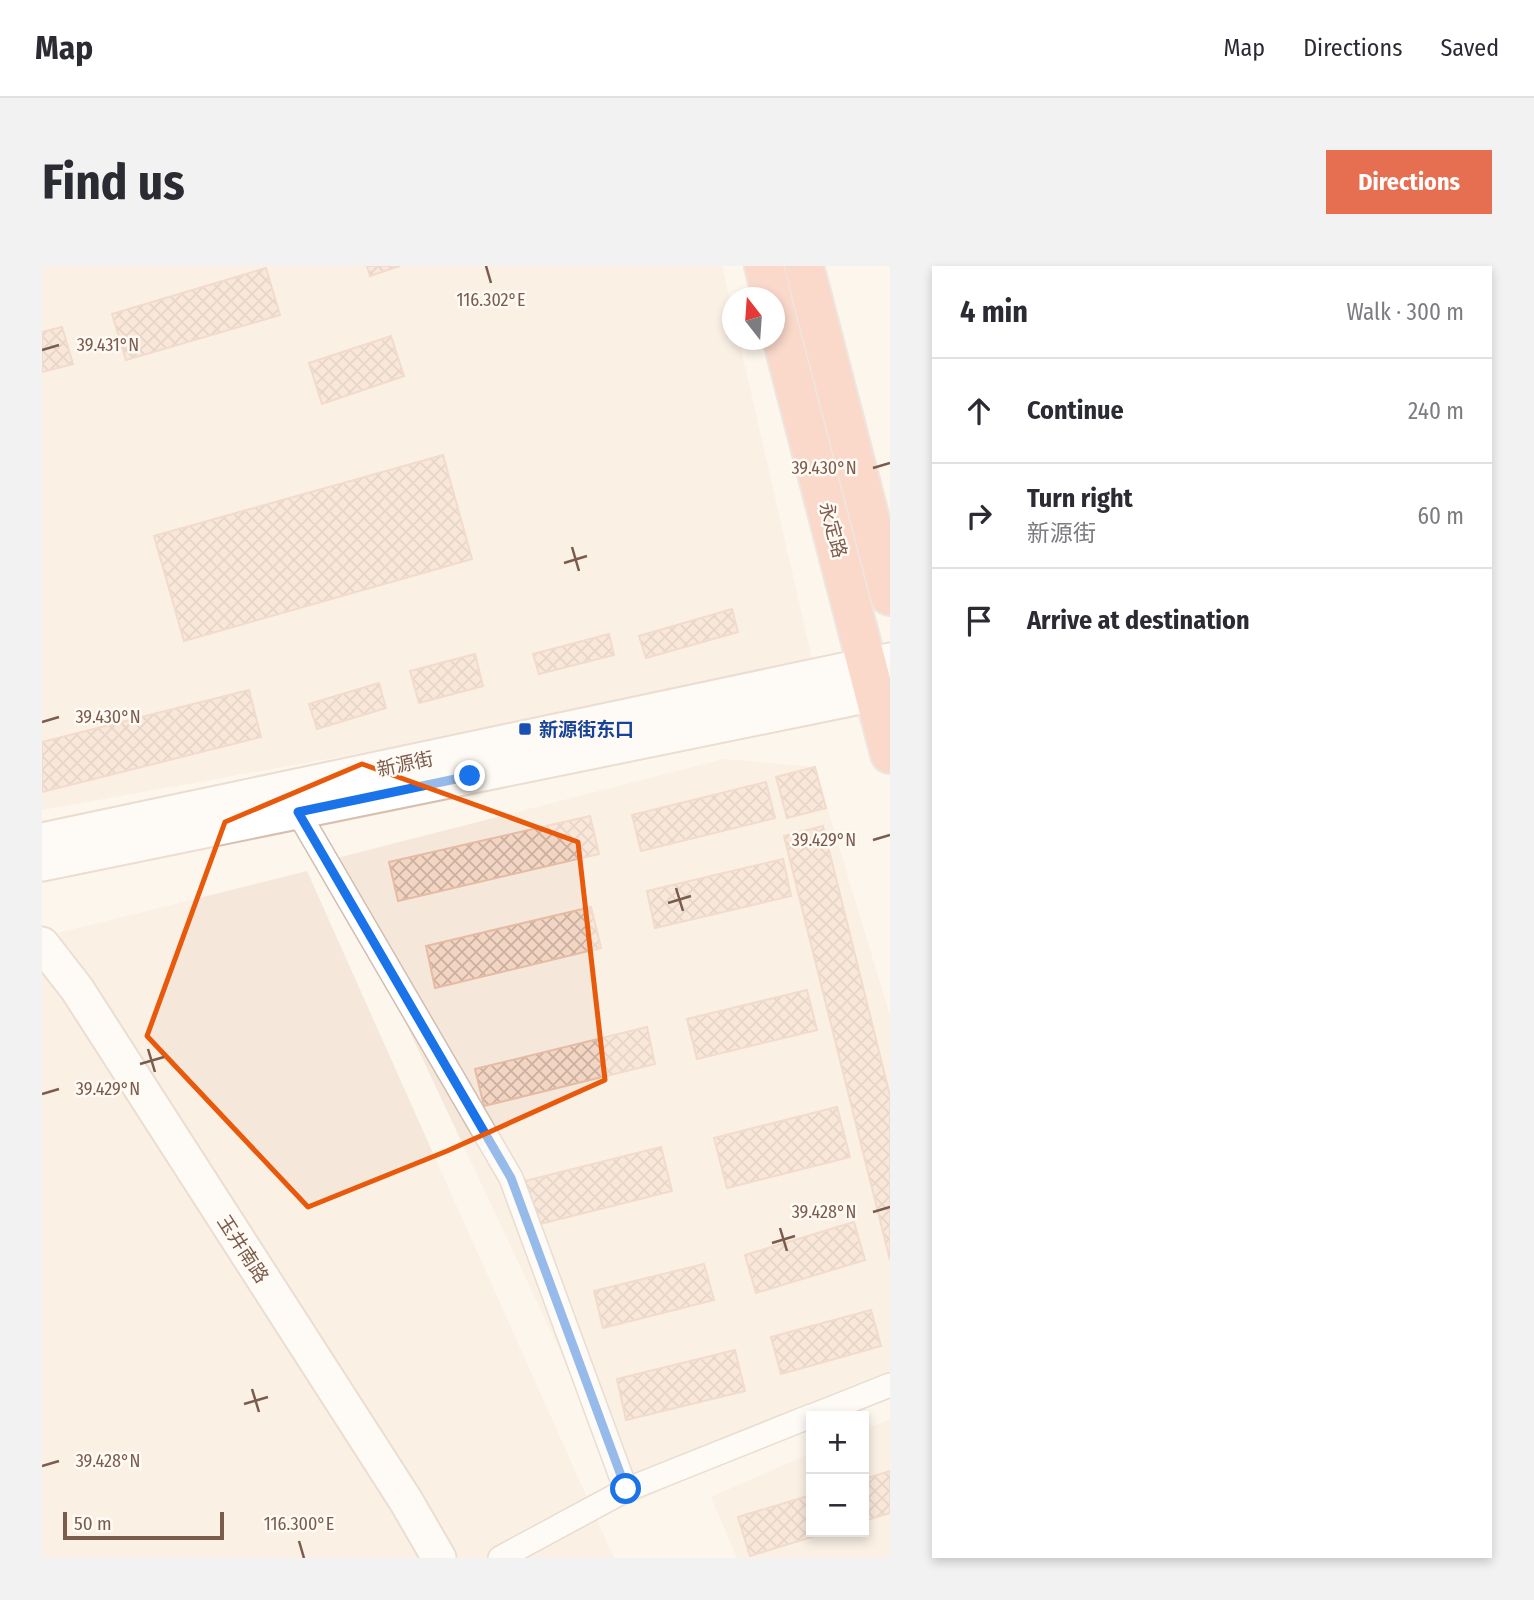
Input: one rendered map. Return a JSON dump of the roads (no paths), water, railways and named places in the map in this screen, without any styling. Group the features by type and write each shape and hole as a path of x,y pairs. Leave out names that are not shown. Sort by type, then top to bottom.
{"highway":[{"path":"764,266 769,287"},
{"name":"永定路","path":"804,266 890,596"},
{"name":"永定路","path":"785,342 881,678 890,754"}],"main road":[{"name":"新源街","path":"42,864 291,801 881,678"},
{"name":"新源街","path":"42,840 291,801"},
{"name":"玉井南路","path":"42,944 77,989 406,1501 439,1558"}],"street":[{"path":"291,801 511,1178 626,1489"},
{"path":"824,1411 890,1385"},
{"path":"500,1558 626,1489 806,1418"}],"place":[{"name":"新源街东口","path":"525,729"}]}
